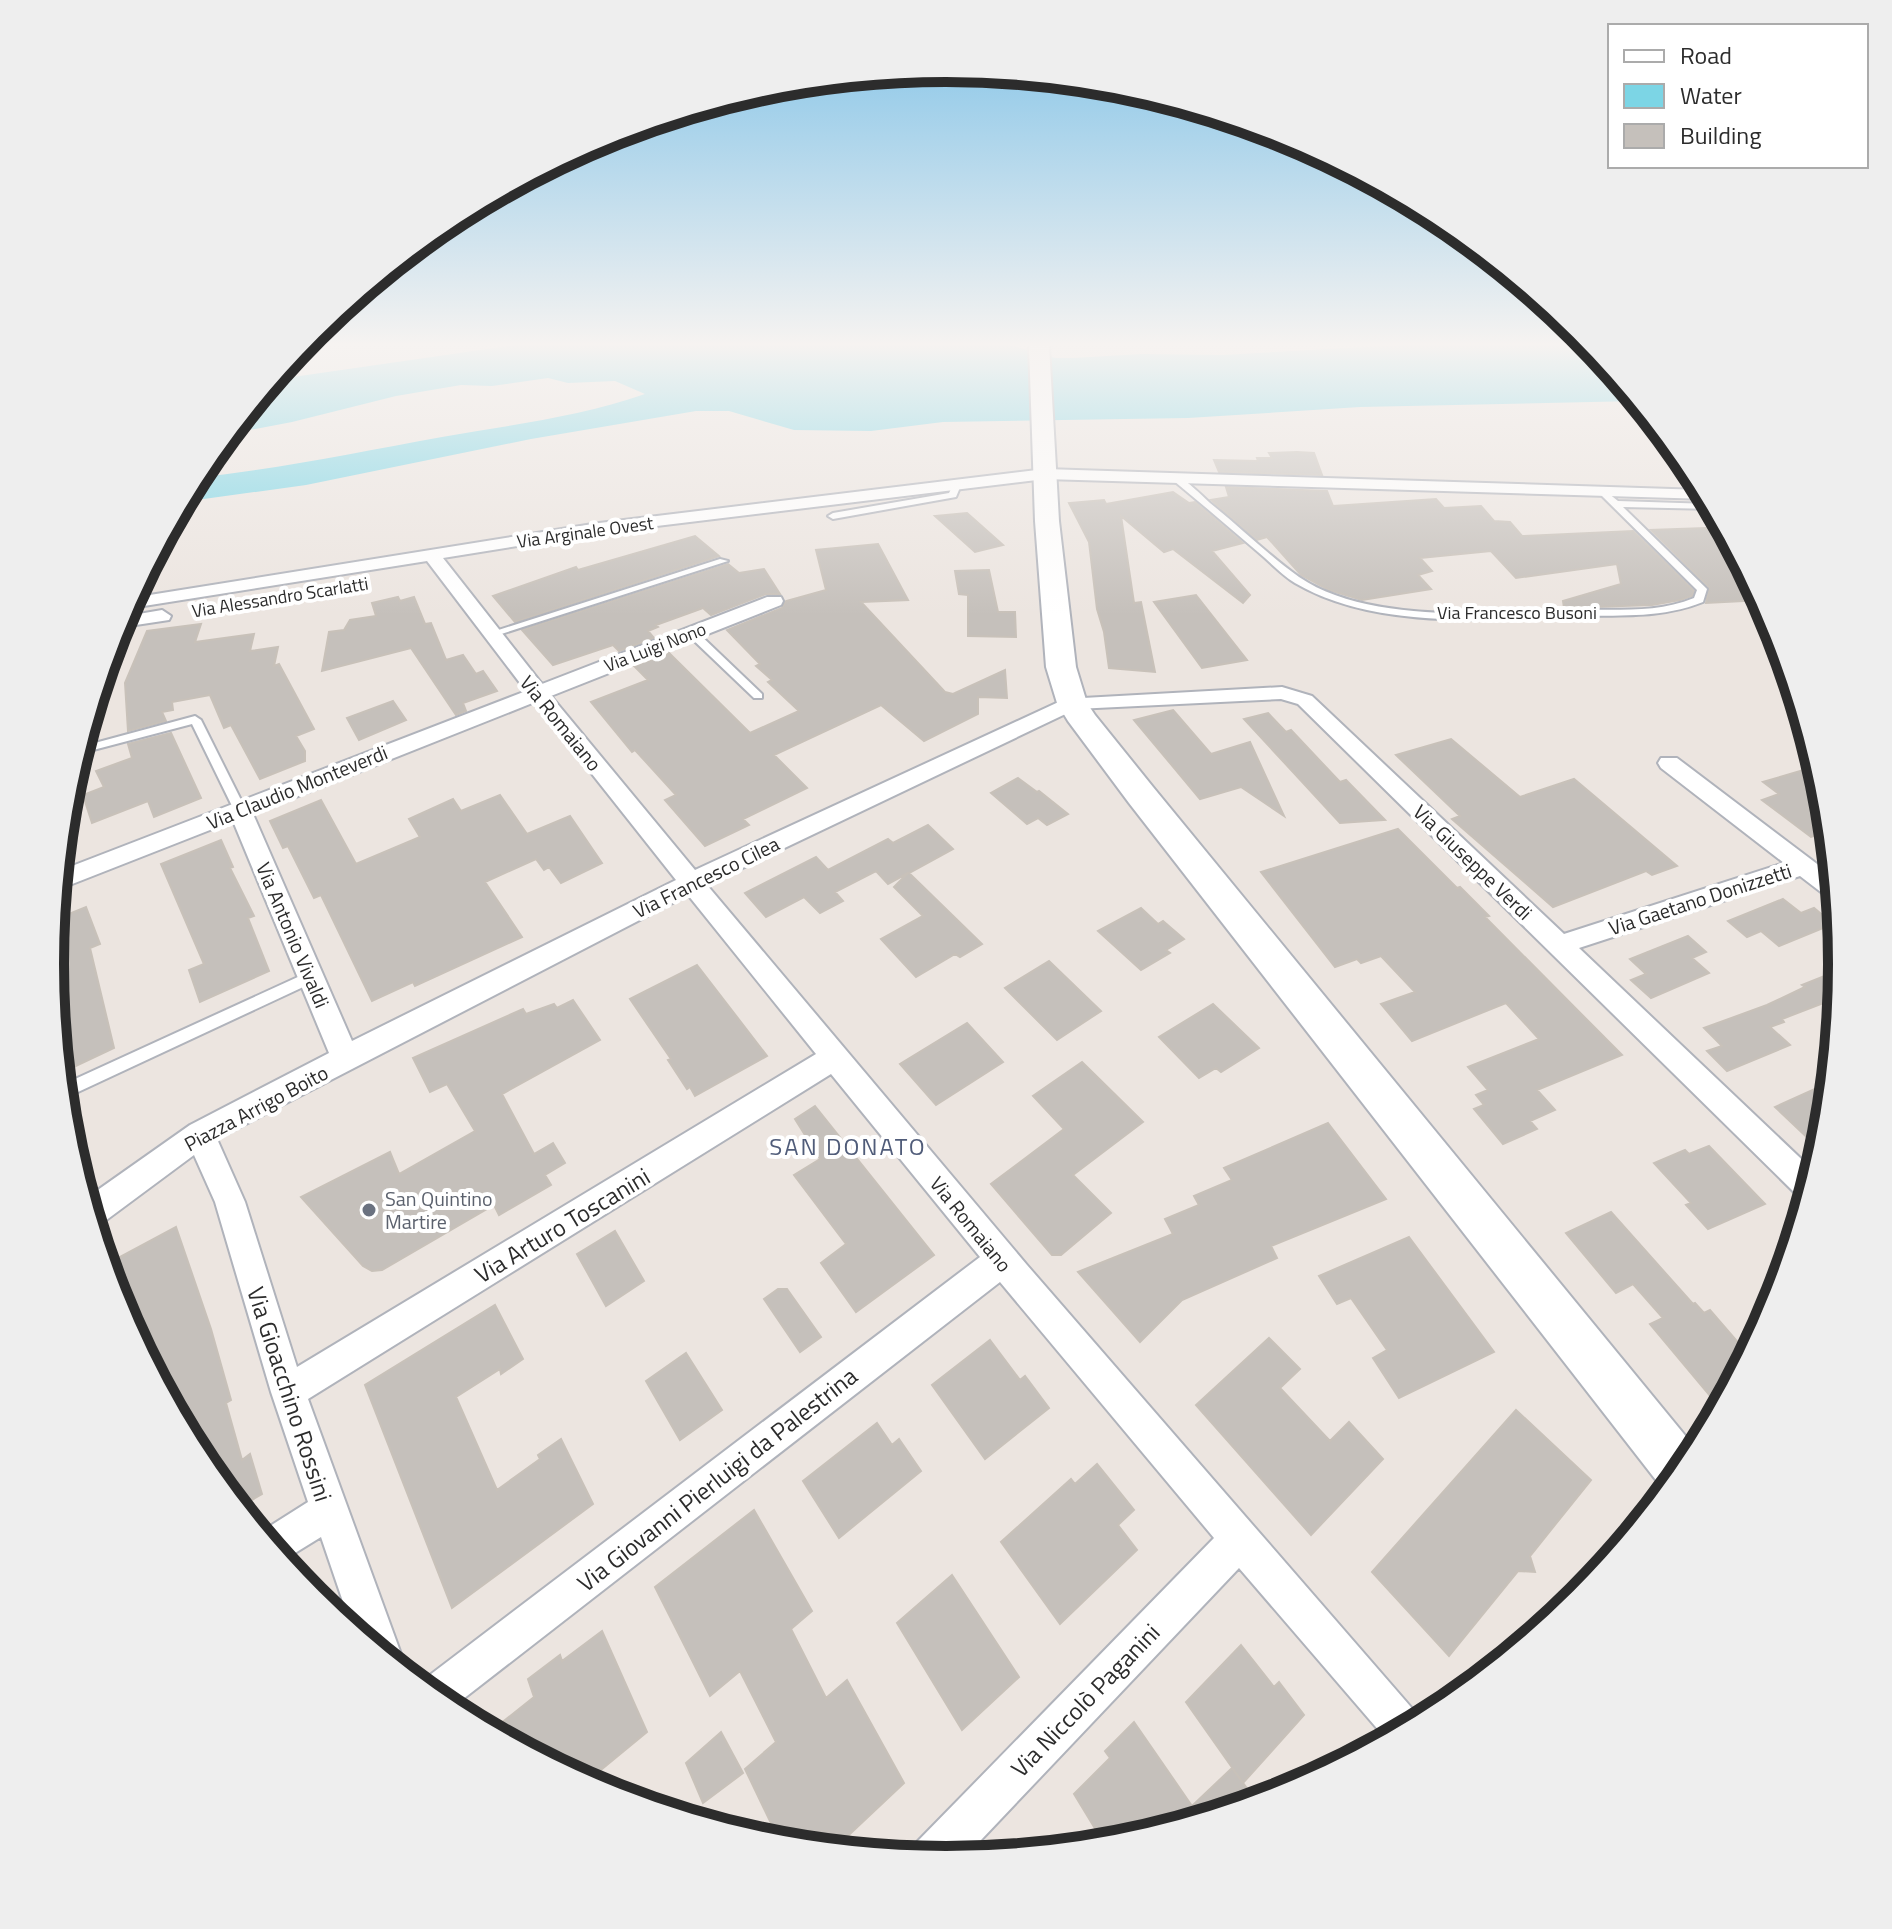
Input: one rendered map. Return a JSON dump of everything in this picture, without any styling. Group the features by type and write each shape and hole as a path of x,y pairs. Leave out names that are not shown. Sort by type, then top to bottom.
{"main road":[{"path":"1044,435 1056,633 1072,703 1131,783 1674,1463"}],"street":[{"name":"Via Arginale Ovest","path":"142,602 599,528 957,485 1045,465 1177,479 1692,495"},
{"name":"Via Alessandro Scarlatti","path":"134,620 422,574 432,556"},
{"name":"Via Romaiano","path":"432,556 536,693 1001,1261 1238,1541 1398,1721"},
{"name":"Via Luigi Nono","path":"536,693 774,601"},
{"name":"Via Claudio Monteverdi","path":"69,877 536,693"},
{"name":"Via Giuseppe Verdi","path":"1072,703 1271,693 1305,700 1801,1179"},
{"name":"Via Francesco Cilea","path":"348,1066 692,882 1072,703"},
{"path":"1669,763 1803,866"},
{"name":"Via Antonio Vivaldi","path":"240,810 348,1066"},
{"name":"Via Gaetano Donizzetti","path":"1559,945 1803,866 1823,881"},
{"name":"Via Arturo Toscanini","path":"288,1392 835,1057"},
{"name":"Piazza Arrigo Boito","path":"99,1208 200,1134 348,1066"},
{"name":"Via Gioacchino Rossini","path":"200,1134 230,1202 288,1392 374,1636"},
{"name":"Via Giovanni Pierluigi da Palestrina","path":"443,1689 1001,1261"},
{"path":"279,1542 328,1511"},
{"name":"Via Niccolò Paganini","path":"945,1846 1238,1541"}],"lane":[{"name":"Via Francesco Busoni","path":"1177,479 1297,580 1315,591 1363,605 1478,616 1656,611 1686,606 1699,600 1702,589 1603,492"},
{"path":"833,516 953,495 957,485"},
{"path":"1616,504 1699,507"},
{"path":"491,634 723,561"},
{"path":"692,633 758,696"},
{"path":"91,748 195,720 240,810"},
{"path":"73,1087 311,977"}],"green space":[{"path":"134,628 102,710 111,681 130,629"}],"water":[{"path":"554,435 306,485 197,500 212,476 442,437"}],"building":[{"path":"1269,453 1314,453 1322,475 1219,472 1214,460 1258,461 1257,458 1272,458"},
{"path":"1226,487 1327,491 1333,506 1436,499 1444,508 1481,506 1494,521 1510,522 1522,536 1633,531 1694,591 1692,596 1680,600 1652,605 1564,608 1563,601 1621,584 1617,564 1516,578 1491,551 1420,558 1432,571 1418,575 1431,589 1362,600 1329,590 1301,575 1267,537 1257,540 1211,500 1229,497"},
{"path":"1173,492 1189,503 1195,502 1243,543 1212,551 1250,595 1243,603 1173,549 1164,552 1121,516 1134,603 1141,602 1155,672 1109,668 1097,609 1089,542 1069,503 1104,500 1106,504"},
{"path":"967,513 1003,545 975,552 935,516"},
{"path":"1706,528 1719,540 1749,601 1706,603 1709,587 1651,530"},
{"path":"695,536 719,556 515,622 493,596 576,567 578,570"},
{"path":"878,544 908,600 861,602 945,692 953,694 1005,670 1007,698 978,697 978,714 924,741 881,705 774,755 807,788 743,819 749,825 705,846 665,800 676,795 635,750 632,752 591,702 648,680 634,666 669,653 750,733 799,711 768,682 772,680 756,666 760,664 727,630 782,608 786,601 826,590 816,550"},
{"path":"728,564 739,573 764,569 780,594 766,594 711,615 703,608 656,625 658,627 648,631 654,638 619,651 613,645 553,665 522,630"},
{"path":"989,570 998,612 1015,612 1016,637 968,636 968,595 959,594 955,571"},
{"path":"1196,595 1247,660 1202,668 1154,602"},
{"path":"398,597 400,601 414,597 425,624 431,623 446,660 463,655 476,674 483,671 497,691 463,703 466,711 456,715 411,648 322,671 329,632 344,630 350,620 376,616 372,603"},
{"path":"201,624 195,642 254,634 250,651 278,647 274,666 279,664 314,729 296,736 305,751 305,761 260,779 231,725 224,728 210,695 172,702 173,710 162,712 166,721 128,731 125,683 147,631"},
{"path":"393,701 406,720 359,740 347,718"},
{"path":"1173,710 1211,754 1250,742 1284,816 1241,787 1200,799 1134,720"},
{"path":"1268,713 1286,732 1291,730 1340,782 1346,780 1385,820 1340,823 1244,719"},
{"path":"171,733 201,798 154,817 148,801 92,823 83,795 104,787 96,771 132,758 128,744"},
{"path":"1451,739 1520,797 1574,779 1677,866 1652,875 1646,871 1553,907 1452,819 1460,816 1396,755"},
{"path":"1806,769 1818,835 1811,837 1762,800 1779,794 1763,782"},
{"path":"1018,778 1068,814 1047,825 1038,818 1027,824 991,793"},
{"path":"500,795 527,834 570,816 602,863 561,883 549,867 544,870 536,859 485,882 522,937 415,986 413,982 372,1001 321,895 314,898 288,846 283,848 270,821 321,800 356,864 420,837 409,819 453,799 461,811"},
{"path":"928,825 953,849 909,873 982,944 960,957 955,954 916,977 881,939 923,916 894,887 908,873 888,884 876,871 835,892 843,901 820,913 804,897 766,917 745,893 816,857 828,870 888,839 893,843"},
{"path":"1398,829 1489,916 1485,917 1622,1055 1537,1090 1555,1110 1530,1121 1537,1129 1503,1144 1474,1109 1484,1105 1476,1095 1488,1090 1468,1067 1539,1039 1506,1003 1412,1041 1381,1004 1415,992 1381,956 1361,963 1357,959 1335,967 1261,872"},
{"path":"221,840 233,867 230,868 254,916 248,918 269,971 200,1002 189,970 204,964 161,864"},
{"path":"1783,899 1801,913 1814,908 1826,918 1827,927 1779,946 1761,931 1747,937 1728,921"},
{"path":"86,907 100,944 90,948 114,1048 71,1068 64,964 66,915"},
{"path":"1141,908 1158,924 1163,921 1184,939 1166,950 1170,953 1141,970 1098,931"},
{"path":"1688,936 1706,952 1692,958 1709,973 1651,998 1631,980 1646,974 1630,959"},
{"path":"1049,961 1101,1011 1057,1040 1005,988"},
{"path":"697,965 767,1056 695,1096 690,1087 687,1089 668,1060 671,1059 630,999"},
{"path":"1828,975 1827,1002 1782,1019 1784,1022 1770,1027 1790,1045 1727,1071 1707,1051 1722,1046 1704,1028 1767,1005 1805,987 1802,985"},
{"path":"573,1000 600,1040 502,1094 534,1154 553,1143 565,1163 545,1175 551,1185 499,1215 494,1205 382,1270 372,1271 363,1266 301,1197 390,1152 399,1174 475,1131 447,1084 430,1092 413,1058 523,1009 526,1014 554,1004 557,1008"},
{"path":"1213,1004 1259,1048 1221,1072 1216,1068 1199,1078 1159,1037"},
{"path":"967,1023 1003,1062 936,1105 900,1064"},
{"path":"1082,1062 1143,1122 1073,1175 1111,1213 1061,1255 1052,1255 991,1184 1064,1129 1033,1096"},
{"path":"1819,1087 1810,1140 1775,1107"},
{"path":"815,1106 934,1255 856,1312 821,1263 846,1244 794,1175 820,1159 795,1119"},
{"path":"1328,1123 1386,1199 1271,1246 1277,1258 1182,1300 1140,1342 1078,1272 1173,1234 1165,1219 1199,1205 1194,1196 1232,1180 1224,1168"},
{"path":"1709,1146 1765,1204 1708,1229 1686,1205 1691,1203 1654,1163 1685,1150 1689,1154"},
{"path":"1611,1212 1693,1304 1704,1313 1710,1310 1741,1346 1716,1394 1711,1397 1650,1324 1663,1318 1633,1284 1616,1293 1566,1233"},
{"path":"176,1227 211,1329 231,1400 226,1403 242,1460 250,1454 262,1494 247,1503 213,1455 155,1355 115,1260"},
{"path":"615,1231 644,1281 606,1306 577,1254"},
{"path":"1409,1237 1494,1352 1399,1398 1373,1358 1387,1350 1351,1298 1337,1304 1319,1276"},
{"path":"778,1289 787,1289 821,1337 800,1352 764,1299"},
{"path":"495,1305 523,1359 501,1374 500,1369 456,1397 497,1490 540,1459 538,1455 561,1439 593,1504 452,1608 365,1385"},
{"path":"1269,1338 1300,1369 1280,1388 1330,1441 1349,1422 1383,1459 1311,1535 1196,1405"},
{"path":"990,1340 1020,1380 1025,1376 1049,1408 985,1459 932,1385"},
{"path":"686,1353 722,1410 680,1440 646,1381"},
{"path":"1516,1410 1591,1480 1530,1556 1535,1572 1518,1571 1449,1656 1372,1572"},
{"path":"877,1423 892,1445 899,1439 921,1471 839,1538 803,1481"},
{"path":"1097,1464 1134,1510 1118,1525 1137,1550 1060,1624 1001,1542 1071,1479 1075,1484"},
{"path":"754,1510 812,1611 791,1629 826,1698 847,1680 904,1783 843,1840 774,1830 745,1769 776,1742 740,1671 710,1696 655,1587"},
{"path":"952,1575 1019,1677 962,1730 897,1623"},
{"path":"602,1631 647,1732 596,1774 499,1725 534,1697 528,1679 560,1655 562,1661"},
{"path":"1241,1645 1274,1687 1279,1682 1304,1715 1243,1783 1186,1702"},
{"path":"1134,1722 1192,1806 1232,1768 1250,1792 1174,1816 1098,1833 1074,1794 1110,1758 1105,1751"},
{"path":"721,1732 743,1773 703,1803 686,1763"}],"place":[{"name":"San Quintino Martire","path":"369,1210"}],"district":[{"name":"SAN DONATO","path":"848,1146"}]}
